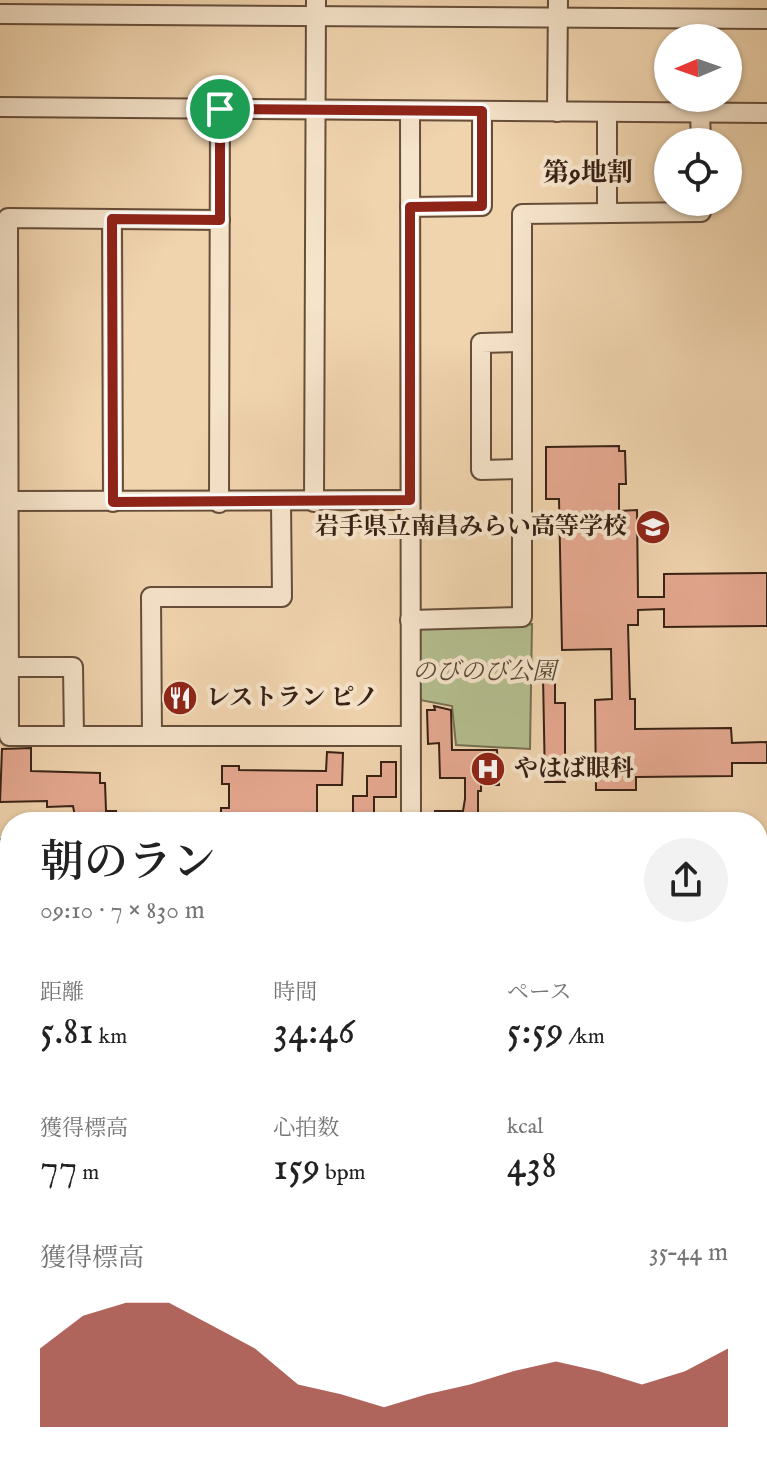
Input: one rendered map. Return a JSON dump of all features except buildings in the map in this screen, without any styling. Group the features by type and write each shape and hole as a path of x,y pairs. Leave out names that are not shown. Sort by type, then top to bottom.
{"street":[{"path":"314,502 316,8"},
{"path":"0,14 316,8 558,8 767,19"},
{"path":"557,112 558,8"},
{"path":"0,107 767,113"},
{"path":"219,503 220,109"},
{"path":"410,111 411,812"},
{"path":"410,207 482,206 482,111"},
{"path":"607,112 607,213"},
{"path":"700,113 701,128"},
{"path":"410,620 522,617 522,214 654,212"},
{"path":"220,220 8,218 4,501 9,736 409,736"},
{"path":"112,219 113,502"},
{"path":"522,342 481,343 481,470 522,469"},
{"path":"4,501 219,503 410,500"},
{"path":"152,736 151,597 282,597 281,502"},
{"path":"9,667 73,667 74,736"}],"green space":[{"name":"のびのび公園","path":"532,624 530,749 456,745 452,706 420,700 419,627"}],"place":[{"name":"岩手県立南昌みらい高等学校","path":"653,527"},
{"name":"レストラン ピノ","path":"180,698"},
{"name":"やはば眼科","path":"488,769"}],"district":[{"name":"第9地割","path":"588,173"}],"route":[{"path":"220,109 482,111 482,206 410,207 410,500 113,502 112,219 220,220 220,109"}]}
